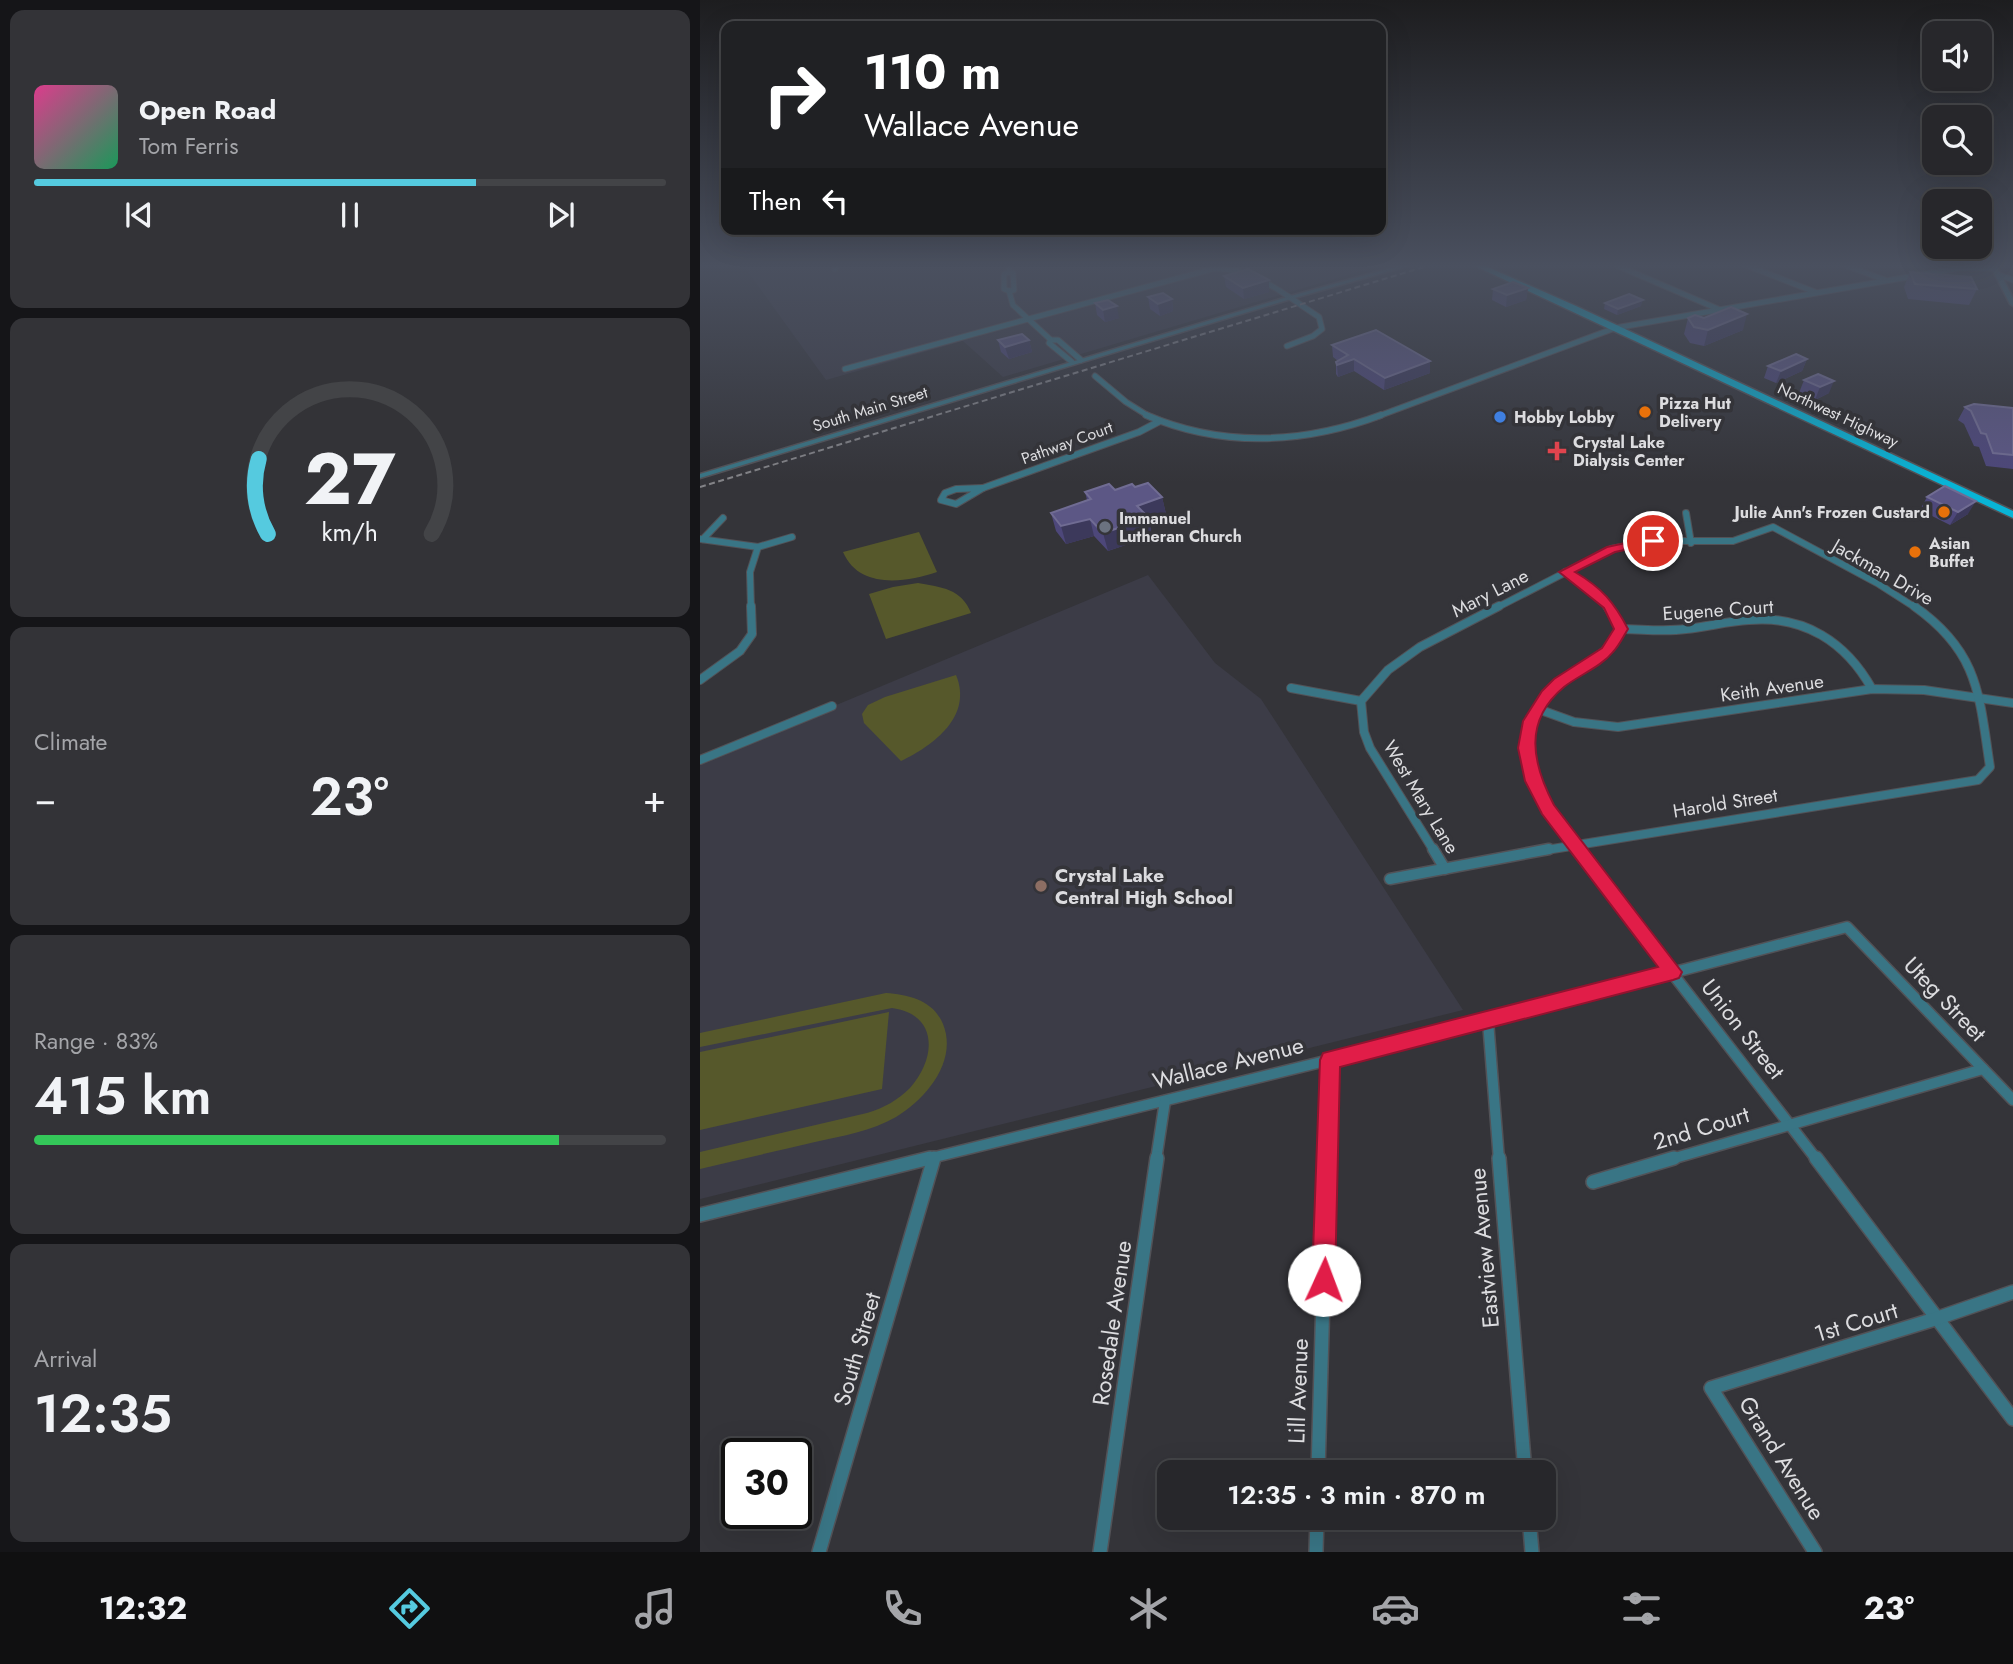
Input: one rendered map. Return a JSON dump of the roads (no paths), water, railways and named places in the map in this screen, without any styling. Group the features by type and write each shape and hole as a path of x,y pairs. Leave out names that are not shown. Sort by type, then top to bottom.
{"main road":[{"name":"Northwest Highway","path":"1635,337 2013,515"}],"street":[{"path":"845,369 962,337"},
{"path":"1048,337 1058,340 1081,360"},
{"name":"South Main Street","path":"700,476 1157,337"},
{"path":"1287,346 1309,337"},
{"path":"1095,376 1123,400 1160,421 1198,433 1285,438 1312,435 1362,422 1590,337"},
{"path":"1051,340 1049,343 1072,362"},
{"name":"Pathway Court","path":"983,488 956,489 945,493 941,500 956,504 983,488 1139,432 1160,421"},
{"path":"1686,513 1690,542"},
{"path":"701,539 723,518"},
{"name":"Mary Lane","path":"1360,701 1400,660 1611,549 1640,542 1733,541 1773,527"},
{"name":"Jackman Drive","path":"1773,527 1902,599 1939,624 1962,651 1979,697"},
{"path":"701,539 758,547 792,537"},
{"path":"700,680 740,651 752,634 750,572 758,547"},
{"path":"1565,572 1586,584 1609,606 1621,629"},
{"name":"Eugene Court","path":"1621,629 1681,629 1759,619 1793,622 1819,632 1839,644 1856,662 1872,690"},
{"name":"Union Street","path":"1621,629 1607,651 1560,683 1531,721 1527,737 1528,761 1533,781 1548,809 1573,845 1790,1124 2013,1419"},
{"path":"1291,688 1360,701"},
{"name":"Keith Avenue","path":"1538,709 1574,722 1618,727 1872,690 1924,690 2013,703"},
{"name":"Harold Street","path":"1390,879 1573,845 1978,780 1990,767 1979,697"},
{"name":"West Mary Lane","path":"1360,701 1364,733 1370,748 1445,869"},
{"path":"700,760 832,706"},
{"name":"Wallace Avenue","path":"700,1214 1488,1021 1847,927"},
{"name":"Uteg Street","path":"1847,927 2013,1100"},
{"name":"Eastview Avenue","path":"1488,1021 1524,1460"},
{"name":"Lill Avenue","path":"1318,1460 1330,1060"},
{"name":"2nd Court","path":"1593,1182 1983,1069"},
{"name":"Rosedale Avenue","path":"1100,1552 1164,1101"},
{"name":"South Street","path":"819,1552 934,1158"},
{"name":"1st Court","path":"1711,1388 1935,1319 2013,1292"},
{"name":"Grand Avenue","path":"1711,1388 1815,1552"},
{"path":"1316,1552 1317,1530"},
{"path":"1530,1530 1532,1552"}],"railway":[{"path":"700,487 1192,337"}],"place":[{"name":"Pizza Hut Delivery","path":"1645,412"},
{"name":"Hobby Lobby","path":"1500,417"},
{"name":"Crystal Lake Dialysis Center","path":"1557,451"},
{"name":"Julie Ann's Frozen Custard","path":"1944,512"},
{"name":"Immanuel Lutheran Church","path":"1105,527"},
{"name":"Asian Buffet","path":"1915,552"},
{"name":"Crystal Lake Central High School","path":"1041,886"}]}
